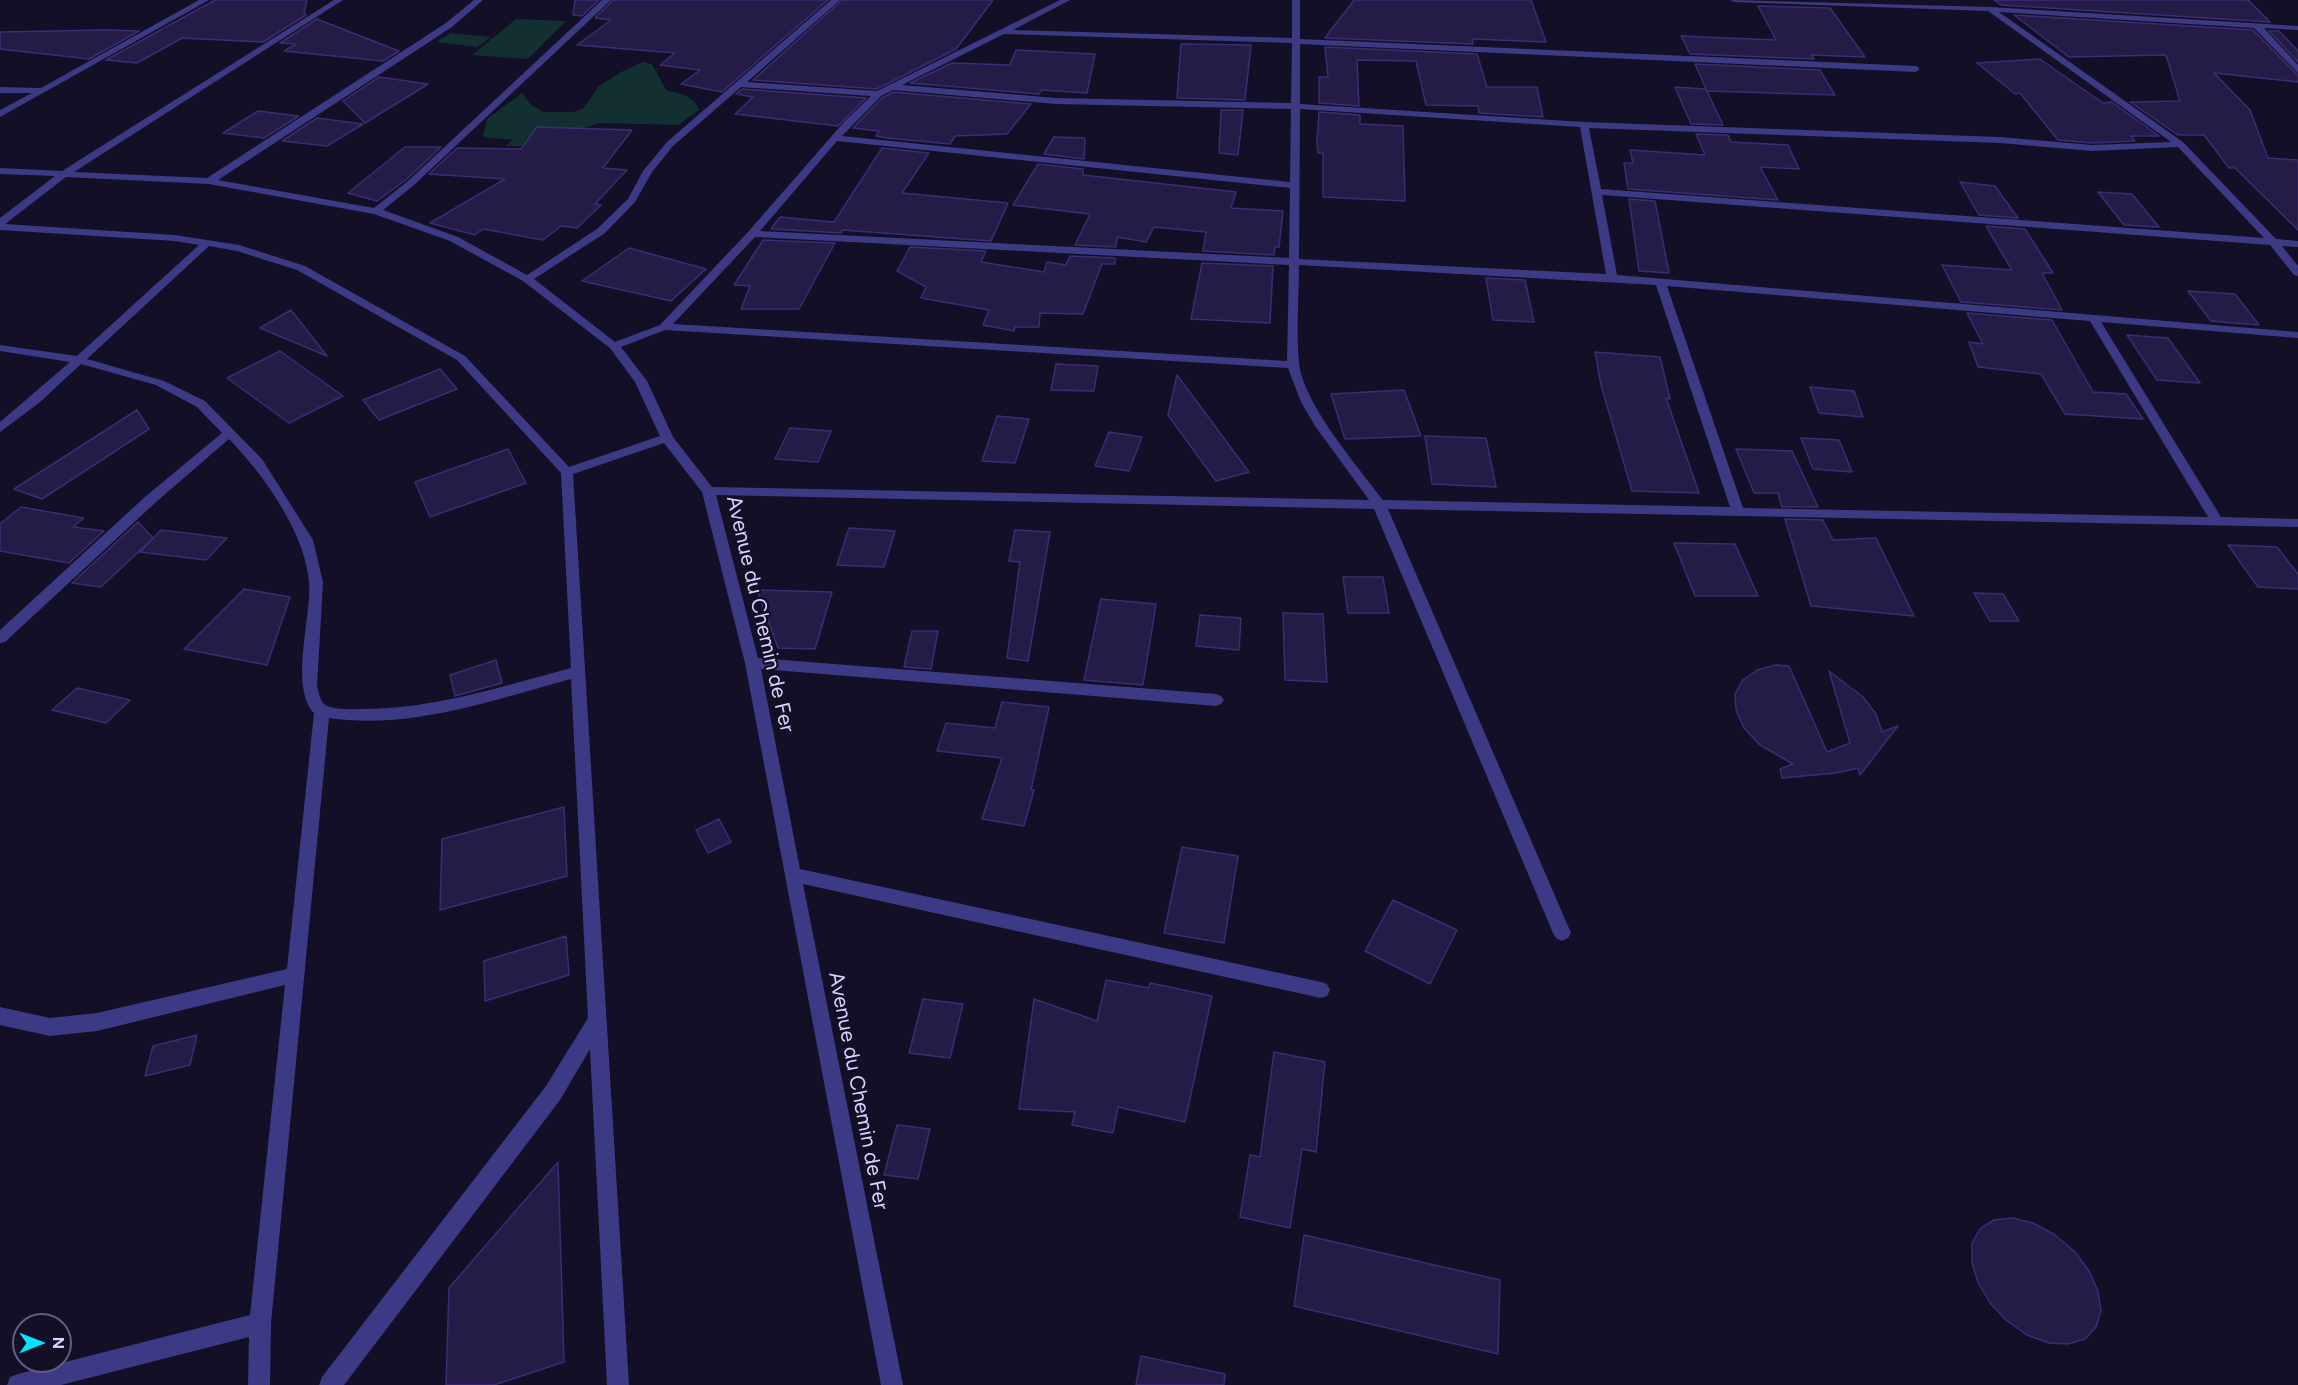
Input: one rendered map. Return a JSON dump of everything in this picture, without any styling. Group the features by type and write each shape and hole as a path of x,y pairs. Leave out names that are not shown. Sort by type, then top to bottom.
{"street":[{"path":"0,114 205,0"},
{"path":"0,225 64,174 339,0"},
{"path":"209,181 449,25 479,0"},
{"path":"376,212 411,183 607,0"},
{"path":"527,279 601,231 632,200 648,171 670,144 836,0"},
{"path":"664,327 752,234 835,138 878,94 1066,0"},
{"path":"1296,0 1293,365 1307,402 1321,426 1379,504 1562,933"},
{"path":"1734,0 1990,9 2298,28"},
{"path":"1973,0 1990,9 2180,144 2273,242 2298,273"},
{"path":"2256,25 2298,70"},
{"path":"1005,32 1296,41 1916,69"},
{"path":"739,84 878,94"},
{"path":"890,87 1056,101 1296,106 1584,125 2000,140 2092,148 2180,144"},
{"path":"0,90 43,90"},
{"path":"1584,125 1612,278"},
{"path":"835,138 1293,185"},
{"name":"Avenue du Chemin de Fer","path":"0,171 209,181 376,212 454,239 527,279 614,346 641,381 667,438 708,490 752,663 892,1385"},
{"path":"1596,192 2298,243"},
{"path":"0,225 175,238 239,249 302,268 461,358 567,472 618,1385"},
{"path":"752,234 1612,278 2298,335"},
{"path":"0,428 35,400 76,359 207,243"},
{"path":"1660,282 1738,512"},
{"path":"2094,319 2217,522"},
{"path":"614,346 664,327 1293,365"},
{"path":"0,348 76,359 160,383 201,404 258,462 306,540 316,582 310,686 314,703 321,711 356,716 430,709 578,672"},
{"path":"0,638 151,499 229,434"},
{"path":"567,472 667,438"},
{"path":"708,490 2298,523"},
{"path":"752,663 1216,700"},
{"path":"259,1385 260,1323 321,711"},
{"path":"793,875 1321,990"},
{"path":"0,1016 50,1027 96,1022 295,975"},
{"path":"330,1385 553,1093 598,1018"},
{"path":"18,1385 260,1323"}],"green space":[{"path":"516,19 566,21 528,59 472,55"},
{"path":"451,33 491,37 477,47 436,42"},
{"path":"643,62 652,64 666,90 690,98 699,110 678,125 600,123 566,133 550,147 505,146 513,140 483,137 487,119 522,93 531,105 544,112 574,112 584,108 598,87 619,73"}],"building":[{"path":"215,0 307,0 304,14 306,15 263,42 182,38 137,63 106,60"},
{"path":"575,0 599,0 582,16 573,15"},
{"path":"613,0 828,0 722,92 681,84 700,70 660,65 675,53 577,45 611,20 595,18"},
{"path":"842,0 993,0 956,49 877,89 753,80"},
{"path":"1354,0 1531,0 1546,42 1472,39 1473,44 1325,38"},
{"path":"1994,0 2248,0 2270,22 2001,5"},
{"path":"1758,6 1830,8 1865,57 1811,55 1814,59 1690,54 1681,36 1776,40"},
{"path":"2014,15 2253,30 2298,75 2298,82 2214,73 2250,110 2268,158 2298,160 2298,230 2235,168 2229,168 2204,135 2178,135 2130,102 2180,101 2166,55 2069,57"},
{"path":"317,19 399,51 383,61 284,51 296,44 280,43"},
{"path":"139,31 89,59 0,49 0,32"},
{"path":"2269,31 2279,31 2298,51 2298,62"},
{"path":"1181,44 1251,45 1245,100 1177,98"},
{"path":"1325,47 1477,54 1487,87 1537,87 1543,117 1479,113 1478,106 1426,105 1416,61 1357,60 1359,106 1319,103 1319,77 1328,77"},
{"path":"1016,50 1095,54 1087,93 1042,90 1039,94 910,83 952,63 1010,65"},
{"path":"2040,59 2103,103 2112,102 2159,136 2131,136 2135,141 2092,143 2058,140 2020,93 2015,94 1977,63"},
{"path":"1695,64 1820,70 1835,95 1707,91"},
{"path":"379,77 428,84 365,123 343,101"},
{"path":"1675,87 1706,89 1723,125 1691,124"},
{"path":"742,89 866,98 838,126 735,114 753,97 736,94"},
{"path":"893,92 1031,104 1007,134 955,136 950,144 888,138 876,136 879,131 853,128 882,98"},
{"path":"1221,110 1243,110 1238,155 1219,153"},
{"path":"258,111 299,116 264,138 223,133"},
{"path":"1319,112 1360,115 1360,124 1403,126 1405,201 1323,197 1323,153 1318,153 1317,141"},
{"path":"317,118 363,124 327,146 282,141"},
{"path":"537,127 632,130 603,168 627,170 595,204 601,205 577,228 561,226 543,240 483,229 475,235 430,223 505,179 429,174 457,148 521,149"},
{"path":"1696,134 1728,135 1731,142 1788,145 1799,169 1760,167 1778,200 1628,189 1624,163 1633,163 1630,150 1705,155"},
{"path":"1054,137 1085,138 1084,159 1044,154"},
{"path":"405,147 441,147 407,179 377,201 348,193"},
{"path":"882,148 929,153 902,193 1008,203 991,241 842,230 841,233 771,229 780,217 834,222"},
{"path":"1038,164 1083,169 1083,175 1236,192 1231,208 1283,211 1279,247 1275,247 1274,255 1203,251 1206,232 1154,227 1146,242 1117,237 1116,247 1075,245 1090,214 1013,205"},
{"path":"1960,182 1995,186 2018,218 1979,215"},
{"path":"2098,192 2132,194 2159,227 2124,225"},
{"path":"1629,199 1655,201 1669,273 1639,271"},
{"path":"1986,226 2025,229 2053,273 2042,273 2062,310 1961,302 1942,265 2012,270"},
{"path":"763,240 835,243 799,309 741,309 750,286 734,285"},
{"path":"910,247 986,251 981,262 1044,272 1047,262 1066,265 1070,256 1115,258 1115,264 1102,264 1083,314 1040,313 1039,327 1015,327 1014,331 983,325 989,310 921,298 926,287 897,271"},
{"path":"629,248 706,269 671,301 582,281"},
{"path":"1202,263 1273,266 1270,323 1191,319"},
{"path":"1486,278 1525,280 1534,322 1493,320"},
{"path":"2188,291 2235,294 2259,325 2211,321"},
{"path":"291,310 327,356 260,328"},
{"path":"1967,313 2052,320 2093,392 2126,394 2143,419 2065,414 2041,374 1978,367 1969,342 1983,344"},
{"path":"2127,335 2168,338 2200,383 2157,380"},
{"path":"280,351 343,396 289,423 227,378"},
{"path":"1595,352 1660,357 1670,399 1666,398 1699,493 1632,491 1601,385"},
{"path":"1056,364 1098,366 1094,391 1051,390"},
{"path":"440,369 457,389 379,420 363,400"},
{"path":"1177,375 1249,472 1216,481 1168,415"},
{"path":"1810,387 1854,391 1863,417 1819,413"},
{"path":"1404,390 1421,436 1345,439 1331,394"},
{"path":"137,410 149,429 42,499 14,489"},
{"path":"997,416 1029,419 1015,463 982,461"},
{"path":"790,428 831,431 818,462 775,459"},
{"path":"1109,432 1142,437 1129,471 1095,466"},
{"path":"1425,436 1486,438 1496,487 1432,484"},
{"path":"1801,438 1839,440 1852,472 1813,469"},
{"path":"508,449 526,483 430,517 415,482"},
{"path":"1736,449 1792,451 1818,507 1782,507 1778,493 1754,493"},
{"path":"21,507 84,518 73,527 104,531 69,563 0,551 0,524"},
{"path":"1785,519 1823,520 1833,540 1876,538 1914,616 1811,606"},
{"path":"138,522 153,538 101,587 72,583"},
{"path":"849,528 895,531 884,567 837,565"},
{"path":"161,530 227,538 206,560 140,552"},
{"path":"1015,530 1050,532 1028,661 1007,658 1020,562 1009,561"},
{"path":"1674,543 1735,544 1758,596 1695,596"},
{"path":"2228,545 2277,547 2298,574 2298,589 2258,587"},
{"path":"1343,577 1383,577 1389,613 1348,613"},
{"path":"244,589 290,597 267,665 184,649"},
{"path":"757,590 832,592 815,649 778,648"},
{"path":"1974,593 2003,594 2019,621 1990,621"},
{"path":"1101,599 1156,604 1143,685 1084,680"},
{"path":"1283,613 1323,614 1327,682 1285,680"},
{"path":"1200,615 1241,618 1239,650 1196,646"},
{"path":"912,631 938,631 931,669 904,667"},
{"path":"496,660 502,683 455,696 450,675"},
{"path":"1776,665 1789,666 1827,752 1850,743 1829,671 1863,697 1876,714 1882,732 1898,726 1860,775 1858,768 1836,773 1782,778 1780,769 1793,764 1760,745 1744,728 1736,710 1735,694 1743,680 1757,670"},
{"path":"77,688 130,700 106,723 52,710"},
{"path":"1002,702 1049,707 1031,790 1034,790 1024,826 982,819 1002,758 937,751 946,723 995,728"},
{"path":"564,807 567,876 440,910 442,839"},
{"path":"719,819 731,842 708,853 696,830"},
{"path":"1182,847 1238,856 1224,943 1164,933"},
{"path":"1393,900 1457,930 1430,984 1365,951"},
{"path":"566,936 569,975 485,1001 484,961"},
{"path":"1106,980 1149,988 1150,983 1212,996 1185,1122 1118,1107 1113,1133 1072,1125 1075,1112 1019,1109 1034,999 1097,1021"},
{"path":"923,999 963,1004 950,1058 909,1053"},
{"path":"197,1035 190,1065 145,1076 153,1046"},
{"path":"1274,1052 1325,1062 1316,1152 1302,1149 1290,1228 1240,1217 1250,1155 1260,1157"},
{"path":"897,1125 930,1129 918,1179 884,1175"},
{"path":"558,1162 564,1362 494,1385 446,1385 449,1288"},
{"path":"2012,1218 2033,1223 2055,1235 2075,1252 2089,1271 2098,1291 2101,1311 2096,1327 2085,1339 2068,1344 2049,1343 2027,1335 2006,1320 1990,1303 1978,1282 1972,1263 1972,1243 1980,1229 1994,1220"},
{"path":"1304,1235 1500,1280 1498,1354 1294,1306"},
{"path":"1141,1356 1225,1374 1224,1385 1136,1385"}]}
